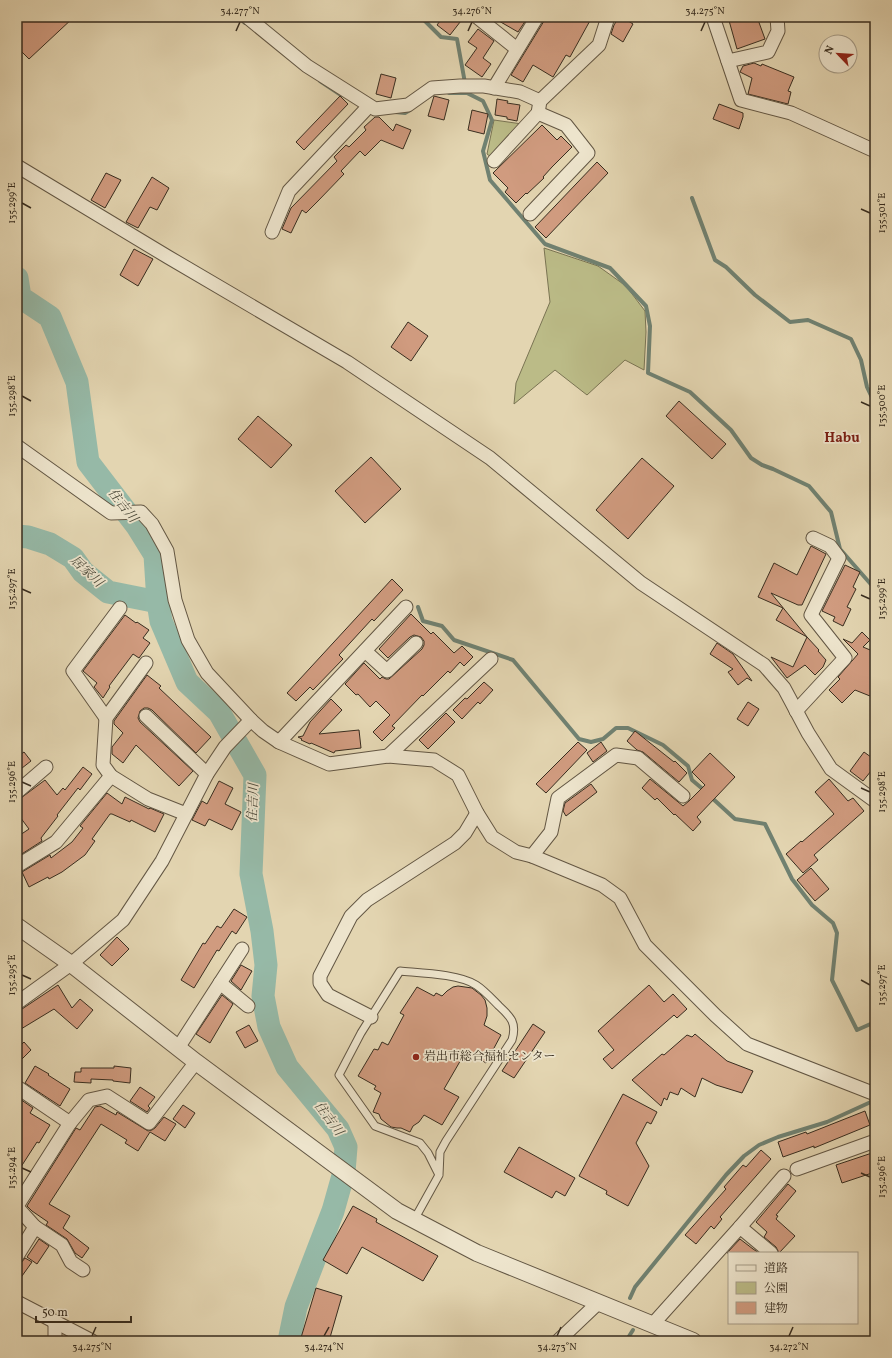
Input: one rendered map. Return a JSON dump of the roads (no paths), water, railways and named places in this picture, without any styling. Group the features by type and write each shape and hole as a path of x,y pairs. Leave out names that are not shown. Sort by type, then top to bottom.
{"street":[{"path":"247,17 307,66 375,109 408,105 432,88 484,86 520,92 566,125 588,153 530,214"},
{"path":"477,17 517,49"},
{"path":"494,88 537,17"},
{"path":"494,161 539,107 599,45 608,17"},
{"path":"713,17 741,100 791,113 875,151"},
{"path":"728,61 768,52 778,31 777,17"},
{"path":"272,232 288,191 369,106"},
{"path":"17,166 347,362 490,458 641,583 764,665 784,688 808,733 831,769 875,801"},
{"path":"17,446 111,513 141,512 152,524 167,551 175,600 188,640 207,673 251,720 279,742 329,764 388,756 434,760 458,775 477,813 492,837 516,852 532,856 602,885 620,898 645,945 716,1016 747,1044 875,1094"},
{"path":"796,711 845,658 811,615 839,558 830,546 813,538"},
{"path":"279,742 406,607"},
{"path":"106,718 73,671 120,608"},
{"path":"365,651 387,670 416,643"},
{"path":"388,756 490,659"},
{"path":"146,663 106,718 103,765 111,776 148,799 186,814"},
{"path":"146,716 207,774"},
{"path":"17,1003 71,964 123,920 162,862 207,774 225,747 251,720"},
{"path":"532,856 552,832 558,798 616,756 638,758 683,796"},
{"path":"17,792 46,767"},
{"path":"17,866 56,842 111,776"},
{"path":"371,1017 328,995 320,983 320,976 351,916 367,900 454,844 465,833 477,813"},
{"path":"17,926 71,964 196,1062 397,1211 477,1253 693,1341"},
{"path":"178,1048 242,949"},
{"path":"220,983 248,1006"},
{"path":"83,1270 71,1262 62,1245 35,1227 17,1206 70,1123 89,1100 107,1096 149,1123 196,1062"},
{"path":"17,1087 70,1123"},
{"path":"797,1169 875,1141"},
{"path":"652,1325 740,1228 784,1176"},
{"path":"17,1256 35,1227"},
{"path":"740,1228 770,1252"},
{"path":"17,1302 92,1341"},
{"path":"558,1341 598,1302"},
{"path":"55,1322 55,1341"}],"lane":[{"path":"414,1220 439,1175 440,1152 512,1040 515,1030 514,1022 501,1007 475,985 452,977 400,971 371,1017 338,1075 375,1126 420,1143 428,1153 439,1175"}],"waterway":[{"path":"238,17 245,23"},
{"path":"421,17 441,37 457,39 465,83"},
{"path":"320,81 341,95"},
{"path":"449,93 467,93 483,101 492,120 483,151 490,180 545,244 610,268 646,306 650,326 648,373 690,392 731,430 751,458 762,465 809,486 831,512 840,549 875,589"},
{"path":"395,112 405,113 410,110"},
{"path":"692,198 715,260 726,267 755,295 790,322 808,320 851,339 861,360 867,387 875,404"},
{"name":"住吉川","path":"17,278 20,297 50,317 77,382 88,462 137,526 155,555 158,602 161,621 187,682 219,712 255,775 251,874 262,931 266,965 263,996 269,1027 287,1067 338,1129 346,1147 344,1172 333,1211 296,1307 289,1341"},
{"name":"居家川","path":"17,536 28,537 50,544 73,558 83,572 108,592 158,602"},
{"path":"418,607 423,621 442,626 454,640 513,660 579,739 591,742 603,739 616,728 628,728 663,745 688,766 692,780 705,791"},
{"path":"711,797 735,819 765,824 792,879 812,905 833,923 837,933 832,980 857,1030 875,1022"},
{"path":"630,1298 635,1287 726,1175 744,1156 759,1145 778,1137 827,1122 873,1101"},
{"path":"626,1341 633,1330"}],"place":[{"name":"岩出市総合福祉センター","path":"416,1057"}],"district":[{"name":"Habu","path":"842,438"}]}
